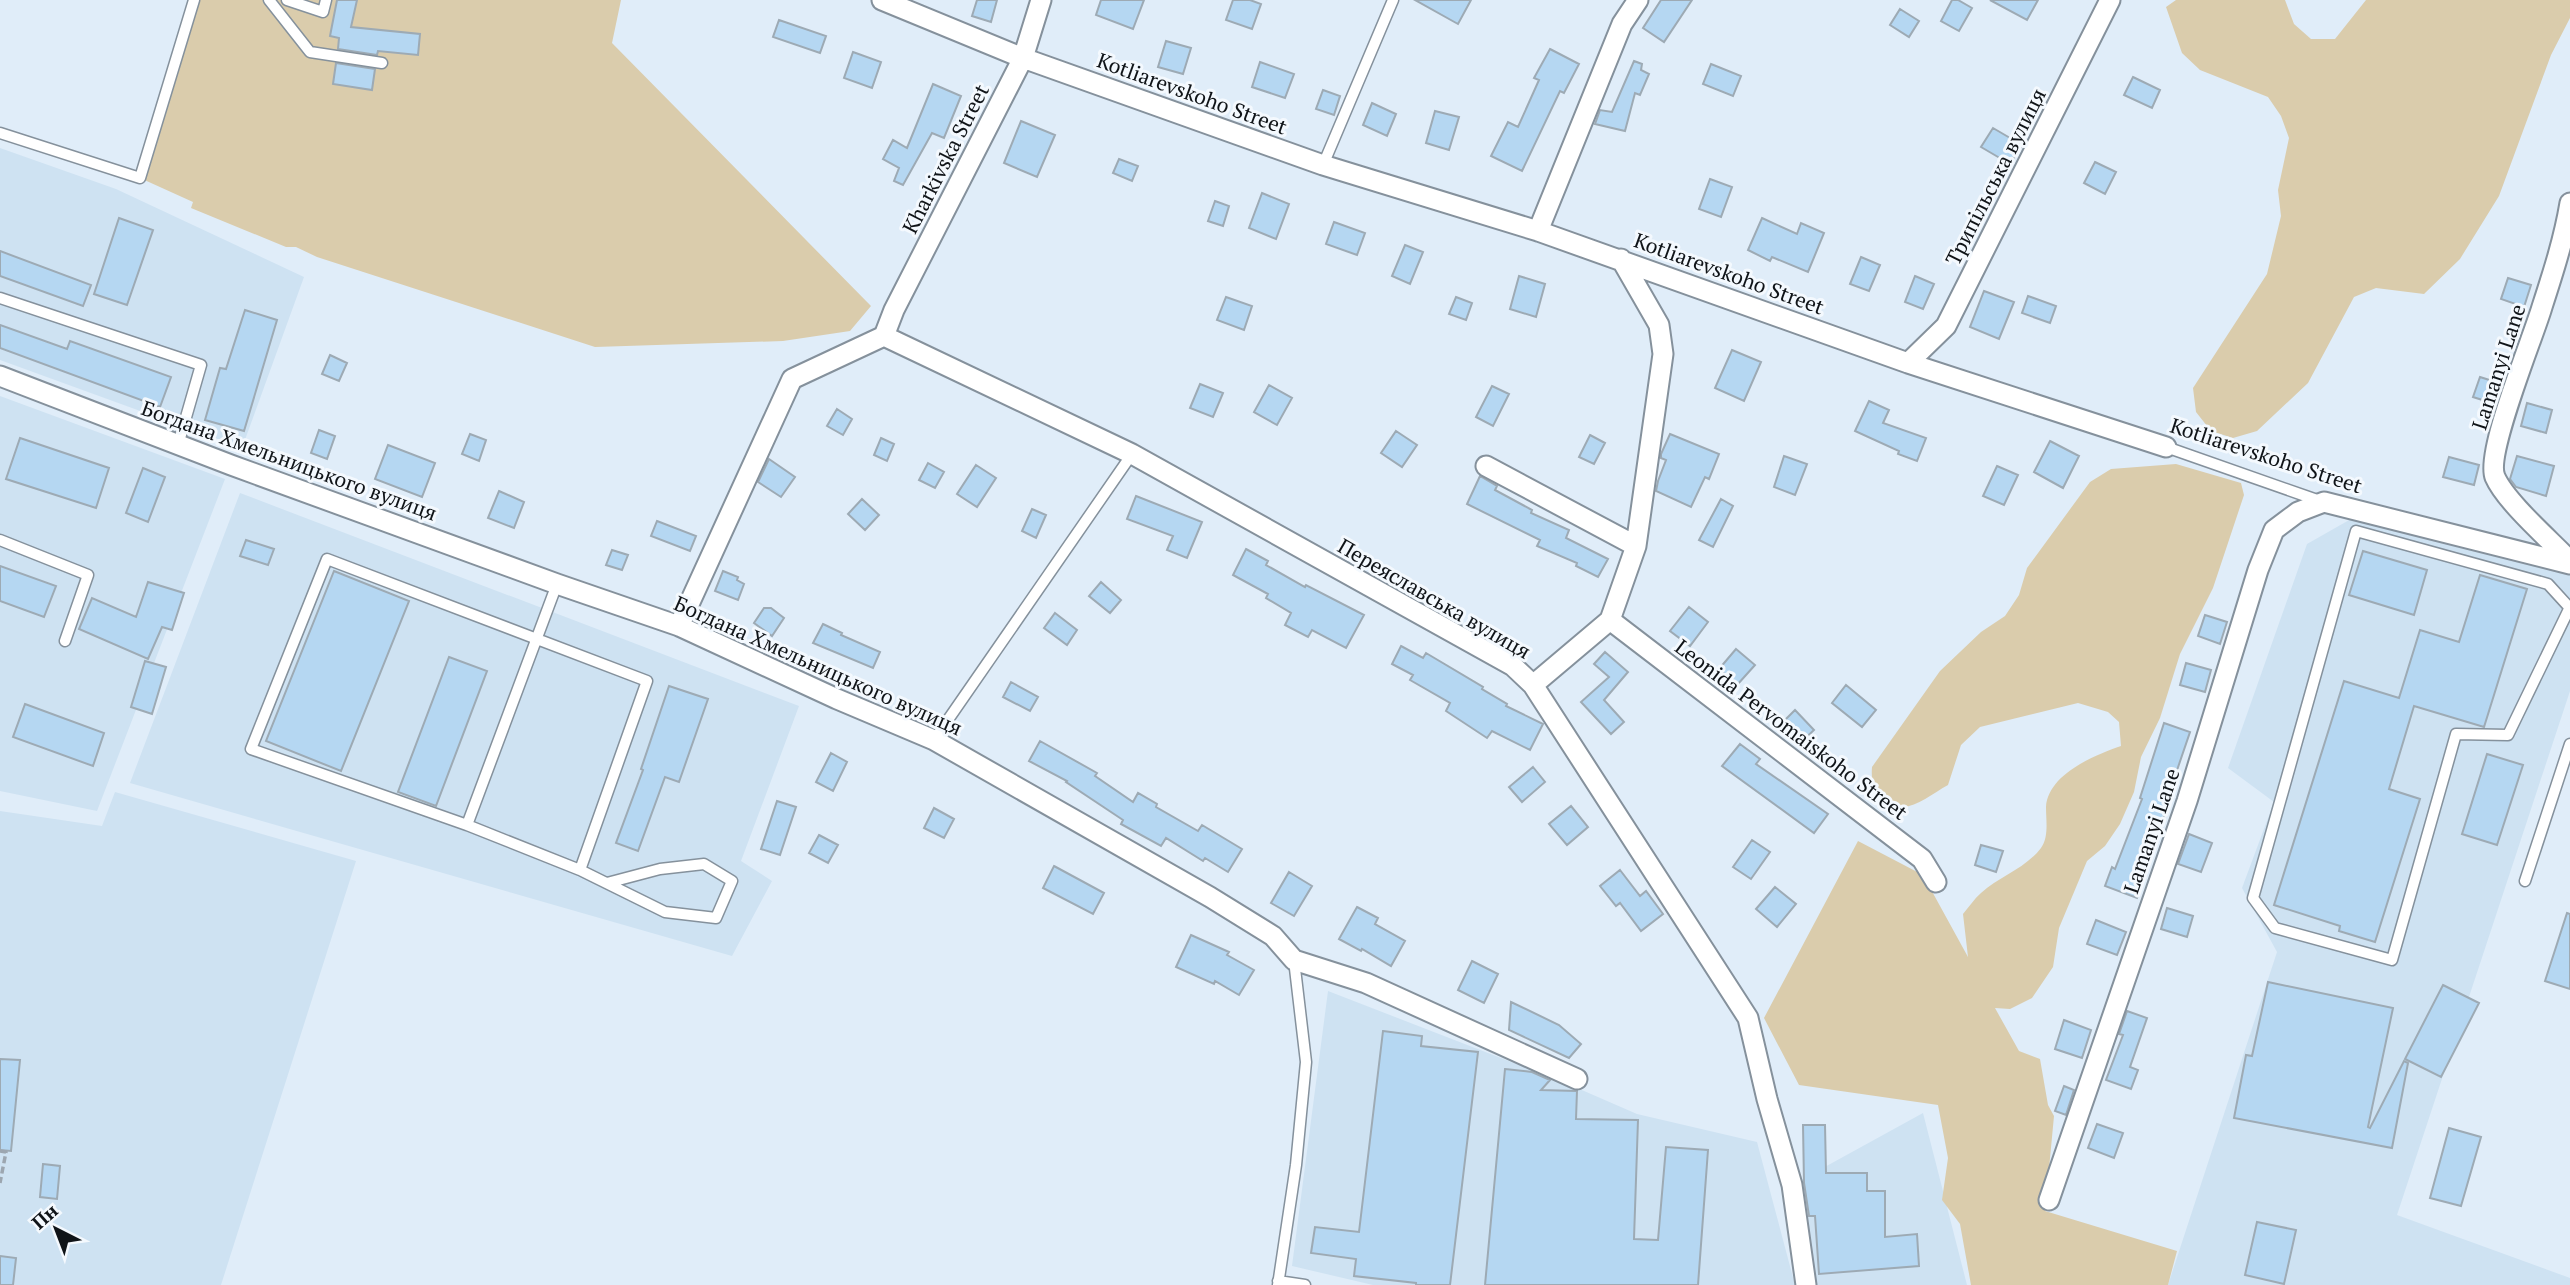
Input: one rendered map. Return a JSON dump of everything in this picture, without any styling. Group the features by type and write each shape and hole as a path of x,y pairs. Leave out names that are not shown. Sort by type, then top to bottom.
{"street":[{"name":"Kotliarevskoho Street","path":"882,0 1023,58 1323,165 1538,231 1908,363 2166,447"},
{"name":"Kharkivska Street","path":"884,336 894,310 1023,58 1041,0"},
{"path":"1538,231 1622,24 1638,0"},
{"name":"Трипільська вулиця","path":"1908,363 1946,326 2110,0"},
{"name":"Lamanyi Lane","path":"2570,203 2566,228 2542,309 2497,446 2494,474 2512,501 2570,563"},
{"path":"1532,685 1610,620 1636,546 1662,354 1659,325 1621,259"},
{"path":"679,626 792,379 884,336"},
{"name":"Переяславська вулиця","path":"884,336 1132,454 1513,666 1532,685 1748,1018 1767,1099 1792,1185 1806,1285"},
{"name":"Богдана Хмельницького вулиця","path":"0,376 178,445 679,626 837,699 934,740 1210,897 1273,936 1294,960 1366,983 1577,1079"},
{"path":"1486,466 1636,546"},
{"name":"Kotliarevskoho Street","path":"2324,502 2570,563"},
{"name":"Lamanyi Lane","path":"2049,1200 2187,800 2258,570 2274,530 2298,512 2324,502"},
{"name":"Leonida Pervomaiskoho Street","path":"1610,620 1922,859 1936,882"}],"lane":[{"path":"0,133 140,178 194,0"},
{"path":"269,0 310,52 383,63"},
{"path":"287,0 323,12 326,0"},
{"path":"1323,165 1393,0"},
{"path":"0,298 201,365 178,445"},
{"name":"Kotliarevskoho Street","path":"2166,447 2324,502"},
{"path":"934,740 1132,454"},
{"path":"2356,531 2548,584 2570,607 2508,735 2456,734 2392,960 2275,928 2252,898 2356,531"},
{"path":"0,540 88,575 65,641"},
{"path":"580,870 647,681 327,559 251,749 467,825 580,870 665,912 716,918 732,881 704,864 660,869 607,883"},
{"path":"467,825 557,584"},
{"path":"2525,881 2570,744"},
{"path":"1294,960 1306,1062 1296,1165 1278,1283 1305,1285"}],"path":[{"path":"0,1151 6,1152 0,1183"}],"shaded area":[{"path":"194,0 621,0 612,43 871,306 850,331 783,341 595,347 317,257 296,247 286,247 191,208 193,202 140,178"},
{"path":"2176,0 2285,0 2294,24 2311,39 2335,39 2366,0 2570,0 2570,18 2551,55 2499,196 2460,259 2424,294 2376,288 2354,297 2308,383 2257,431 2233,438 2211,431 2196,412 2193,388 2267,274 2281,216 2278,190 2289,138 2281,116 2268,97 2200,70 2182,53 2166,7"},
{"path":"0,148 116,189 304,277 242,448 0,360"},
{"path":"0,396 225,479 97,811 0,791"},
{"path":"2176,464 2241,483 2244,495 2213,588 2180,654 2160,718 2141,757 2134,792 2120,824 2105,846 2087,861 2059,928 2053,967 2032,998 2010,1009 1995,1008 2019,1051 2040,1059 2048,1105 2054,1116 2045,1211 2177,1251 2168,1285 1971,1285 1960,1224 1942,1200 1948,1158 1938,1105 1799,1085 1764,1018 1858,841 1923,875 1968,957 1963,914 1981,893 2028,861 2041,848 2046,834 2046,807 2055,785 2074,768 2121,746 2119,722 2108,712 2078,703 1980,727 1961,745 1948,785 1924,800 1907,806 1899,807 1883,798 1873,784 1872,767 1940,671 1981,632 2005,616 2019,595 2027,568 2090,482 2111,469"},
{"path":"240,493 799,706 741,861 772,881 732,956 130,783"},
{"path":"2351,519 2570,575 2570,691 2397,1215 2570,1278 2570,1285 2168,1285 2277,952 2242,888 2274,802 2228,768 2307,544"},
{"path":"115,792 356,861 221,1285 0,1285 0,811 102,826"},
{"path":"1328,991 1568,1084 1637,1114 1757,1142 1795,1285 1373,1285 1292,1266"},
{"path":"1923,1113 1967,1285 1806,1285 1792,1185"}],"building":[{"path":"337,0 357,0 351,27 420,34 418,55 378,51 377,55 338,49 339,38 330,36"},
{"path":"977,0 997,0 991,22 972,16"},
{"path":"1101,0 1144,0 1133,29 1096,15"},
{"path":"1233,0 1250,0 1261,4 1252,29 1226,20"},
{"path":"1415,0 1471,0 1458,24"},
{"path":"1661,0 1692,0 1664,42 1643,28"},
{"path":"1952,0 1958,0 1972,8 1959,31 1941,21"},
{"path":"1990,0 2038,0 2027,20"},
{"path":"1900,9 1919,21 1909,37 1890,25"},
{"path":"779,20 826,36 820,53 773,37"},
{"path":"1166,41 1191,48 1183,74 1158,67"},
{"path":"1550,49 1579,64 1564,93 1560,91 1522,171 1491,156 1508,122 1518,127 1539,80 1534,78"},
{"path":"853,52 881,62 872,88 844,78"},
{"path":"1634,61 1642,64 1641,70 1649,74 1640,95 1635,93 1625,131 1595,124 1600,110 1612,112"},
{"path":"1260,62 1294,74 1285,98 1252,87"},
{"path":"336,63 375,69 372,90 333,84"},
{"path":"1711,64 1741,76 1733,96 1703,84"},
{"path":"2133,77 2160,90 2152,108 2124,95"},
{"path":"933,84 961,96 944,138 932,133 903,185 894,181 899,168 883,159 893,140 907,148"},
{"path":"1323,90 1340,96 1334,115 1316,109"},
{"path":"1372,103 1396,114 1387,136 1363,125"},
{"path":"1435,111 1459,117 1449,150 1426,143"},
{"path":"1021,121 1055,135 1037,177 1004,163"},
{"path":"1993,128 2022,145 2010,164 1981,147"},
{"path":"1119,159 1138,166 1132,181 1113,173"},
{"path":"2095,162 2116,172 2105,194 2084,183"},
{"path":"1710,179 1732,187 1721,217 1699,209"},
{"path":"1262,193 1289,204 1276,239 1249,228"},
{"path":"1215,201 1229,206 1223,226 1208,221"},
{"path":"119,218 153,230 127,305 94,294"},
{"path":"1762,218 1797,234 1801,223 1824,233 1808,272 1772,257 1770,261 1748,250"},
{"path":"1334,222 1365,233 1357,255 1326,244"},
{"path":"1405,245 1423,252 1410,284 1392,276"},
{"path":"0,251 91,285 83,306 0,276"},
{"path":"1861,257 1880,265 1869,291 1850,284"},
{"path":"1519,276 1545,284 1536,317 1510,309"},
{"path":"1915,276 1934,284 1923,309 1905,302"},
{"path":"2508,278 2531,285 2524,307 2501,299"},
{"path":"1984,291 2014,302 1999,339 1970,327"},
{"path":"2028,296 2056,306 2050,323 2022,313"},
{"path":"1226,297 1252,306 1244,330 1217,320"},
{"path":"1456,297 1472,303 1466,320 1449,314"},
{"path":"245,310 277,320 244,431 205,420 220,368 226,369"},
{"path":"0,325 67,349 70,341 171,377 160,407 0,348"},
{"path":"1732,350 1761,362 1744,401 1715,388"},
{"path":"330,355 347,363 339,381 322,374"},
{"path":"2480,377 2502,384 2495,404 2473,397"},
{"path":"1200,384 1223,393 1213,417 1190,408"},
{"path":"1269,385 1292,398 1277,425 1254,412"},
{"path":"1492,386 1509,394 1493,426 1476,417"},
{"path":"1869,401 1889,410 1883,423 1926,438 1917,461 1855,431"},
{"path":"2527,403 2552,410 2546,433 2521,426"},
{"path":"837,409 852,419 843,435 827,426"},
{"path":"319,430 335,436 327,459 311,453"},
{"path":"1396,431 1417,445 1402,467 1381,453"},
{"path":"470,434 486,440 479,461 462,454"},
{"path":"1670,434 1719,454 1709,479 1705,477 1691,507 1656,491 1666,460 1661,458 1661,454"},
{"path":"1590,435 1605,443 1594,464 1579,457"},
{"path":"20,438 109,468 96,508 6,479"},
{"path":"881,438 894,444 887,461 874,455"},
{"path":"2050,441 2079,456 2063,488 2034,472"},
{"path":"388,445 435,463 422,497 375,479"},
{"path":"1784,456 1807,464 1795,495 1774,487"},
{"path":"2517,456 2554,466 2546,496 2516,487 2510,479"},
{"path":"2449,457 2479,465 2474,485 2443,477"},
{"path":"769,459 795,477 781,497 758,482"},
{"path":"928,463 944,472 935,488 919,480"},
{"path":"976,465 996,478 977,507 957,494"},
{"path":"1997,466 2018,475 2004,505 1983,496"},
{"path":"143,468 165,477 148,522 126,513"},
{"path":"1480,476 1497,486 1495,490 1532,510 1531,513 1569,530 1566,538 1608,559 1598,577 1576,566 1577,563 1537,546 1540,540 1467,504"},
{"path":"499,491 524,502 514,528 488,518"},
{"path":"1136,496 1202,522 1187,558 1167,550 1173,536 1127,519"},
{"path":"862,499 879,515 865,530 848,514"},
{"path":"1721,499 1733,506 1713,547 1699,540"},
{"path":"1032,509 1046,515 1036,538 1022,531"},
{"path":"657,521 696,536 690,551 651,536"},
{"path":"246,540 274,549 268,565 240,556"},
{"path":"1246,549 1268,561 1266,565 1305,587 1306,585 1364,615 1346,648 1312,630 1308,637 1285,625 1291,613 1266,598 1268,594 1233,575"},
{"path":"612,550 628,555 622,570 606,565"},
{"path":"2363,551 2427,570 2414,615 2349,595"},
{"path":"0,566 56,586 44,617 0,601"},
{"path":"334,571 409,601 341,771 266,741"},
{"path":"723,571 738,577 737,580 744,584 738,600 715,591"},
{"path":"2480,575 2527,589 2484,727 2414,706 2389,789 2420,799 2375,942 2339,931 2340,926 2274,905 2344,681 2399,698 2420,630 2459,642"},
{"path":"148,582 184,593 172,630 162,627 148,659 79,629 92,598 136,617"},
{"path":"1101,582 1121,600 1110,613 1089,596"},
{"path":"1689,607 1708,622 1690,646 1670,631"},
{"path":"764,608 771,608 784,618 772,636 754,623"},
{"path":"1055,613 1077,630 1067,645 1044,628"},
{"path":"2205,615 2227,622 2220,644 2198,636"},
{"path":"823,624 880,652 873,668 813,643"},
{"path":"1401,646 1423,658 1426,653 1483,687 1482,689 1507,704 1506,706 1543,724 1530,750 1492,731 1487,738 1446,711 1450,703 1410,680 1413,675 1392,664"},
{"path":"1736,649 1755,665 1737,685 1719,669"},
{"path":"1605,652 1628,672 1604,700 1624,722 1611,734 1581,702 1609,677 1594,664"},
{"path":"449,657 487,671 436,806 398,792"},
{"path":"145,661 166,667 152,714 131,707"},
{"path":"2186,663 2211,670 2205,692 2180,685"},
{"path":"1011,682 1038,697 1030,711 1003,697"},
{"path":"1846,685 1876,710 1862,727 1832,703"},
{"path":"669,686 708,699 679,782 665,777 638,851 616,843 643,770 641,769"},
{"path":"25,704 104,733 93,766 13,737"},
{"path":"1795,710 1814,730 1798,745 1779,726"},
{"path":"2164,723 2190,732 2173,782 2176,784 2141,878 2144,879 2137,898 2105,886 2112,867 2115,869 2142,799 2140,798"},
{"path":"1040,741 1097,773 1095,776 1133,802 1138,793 1157,804 1156,807 1198,831 1202,825 1242,849 1228,872 1205,858 1203,861 1166,838 1161,846 1121,824 1123,820 1067,781 1029,761"},
{"path":"1740,744 1760,759 1756,764 1828,814 1814,833 1722,766"},
{"path":"831,753 847,762 833,791 816,782"},
{"path":"2487,754 2523,765 2497,845 2462,834"},
{"path":"1533,767 1545,782 1522,802 1509,787"},
{"path":"777,801 796,807 780,855 761,849"},
{"path":"1571,806 1588,827 1567,845 1549,824"},
{"path":"934,808 954,819 944,838 924,828"},
{"path":"2189,834 2212,843 2201,872 2178,864"},
{"path":"819,835 838,845 828,863 809,853"},
{"path":"1752,840 1770,852 1751,879 1733,867"},
{"path":"1981,845 2003,851 1996,872 1975,865"},
{"path":"1054,866 1104,893 1093,914 1043,888"},
{"path":"1620,870 1640,896 1646,891 1663,914 1641,931 1620,903 1616,906 1600,886"},
{"path":"1289,872 1312,886 1294,916 1271,903"},
{"path":"1775,887 1796,904 1777,927 1756,909"},
{"path":"1357,907 1378,918 1375,924 1405,941 1391,966 1339,939"},
{"path":"2167,908 2193,916 2187,937 2161,929"},
{"path":"2567,913 2570,914 2570,989 2545,981"},
{"path":"2096,920 2126,932 2117,955 2087,944"},
{"path":"1191,935 1229,952 1227,955 1254,970 1239,995 1215,981 1214,984 1176,967"},
{"path":"1472,961 1498,974 1484,1003 1458,990"},
{"path":"2268,982 2393,1008 2368,1127 2370,1128 2404,1061 2408,1063 2392,1148 2234,1118 2246,1055 2252,1056"},
{"path":"2443,985 2479,1003 2441,1077 2405,1059"},
{"path":"1511,1002 1559,1025 1581,1044 1569,1058 1509,1030"},
{"path":"2127,1011 2147,1018 2130,1067 2138,1070 2131,1089 2106,1080 2123,1035 2119,1034"},
{"path":"2064,1020 2091,1030 2082,1058 2055,1049"},
{"path":"1383,1031 1422,1036 1421,1046 1478,1052 1450,1285 1416,1285 1354,1276 1356,1259 1311,1253 1315,1227 1359,1232"},
{"path":"0,1059 20,1060 11,1151 0,1150"},
{"path":"1505,1069 1532,1072 1550,1080 1541,1090 1577,1091 1576,1119 1638,1120 1634,1239 1658,1240 1666,1147 1708,1150 1698,1285 1485,1285"},
{"path":"2064,1086 2074,1090 2066,1115 2055,1111"},
{"path":"2097,1124 2123,1133 2114,1158 2088,1148"},
{"path":"1803,1125 1825,1125 1826,1173 1867,1173 1867,1191 1885,1191 1885,1237 1917,1234 1919,1266 1819,1274 1815,1216 1809,1216 1804,1183"},
{"path":"2449,1128 2481,1137 2461,1206 2430,1198"},
{"path":"43,1164 60,1166 57,1199 40,1197"},
{"path":"2257,1222 2296,1230 2284,1284 2245,1275"},
{"path":"0,1256 16,1258 13,1285 0,1285"}]}
